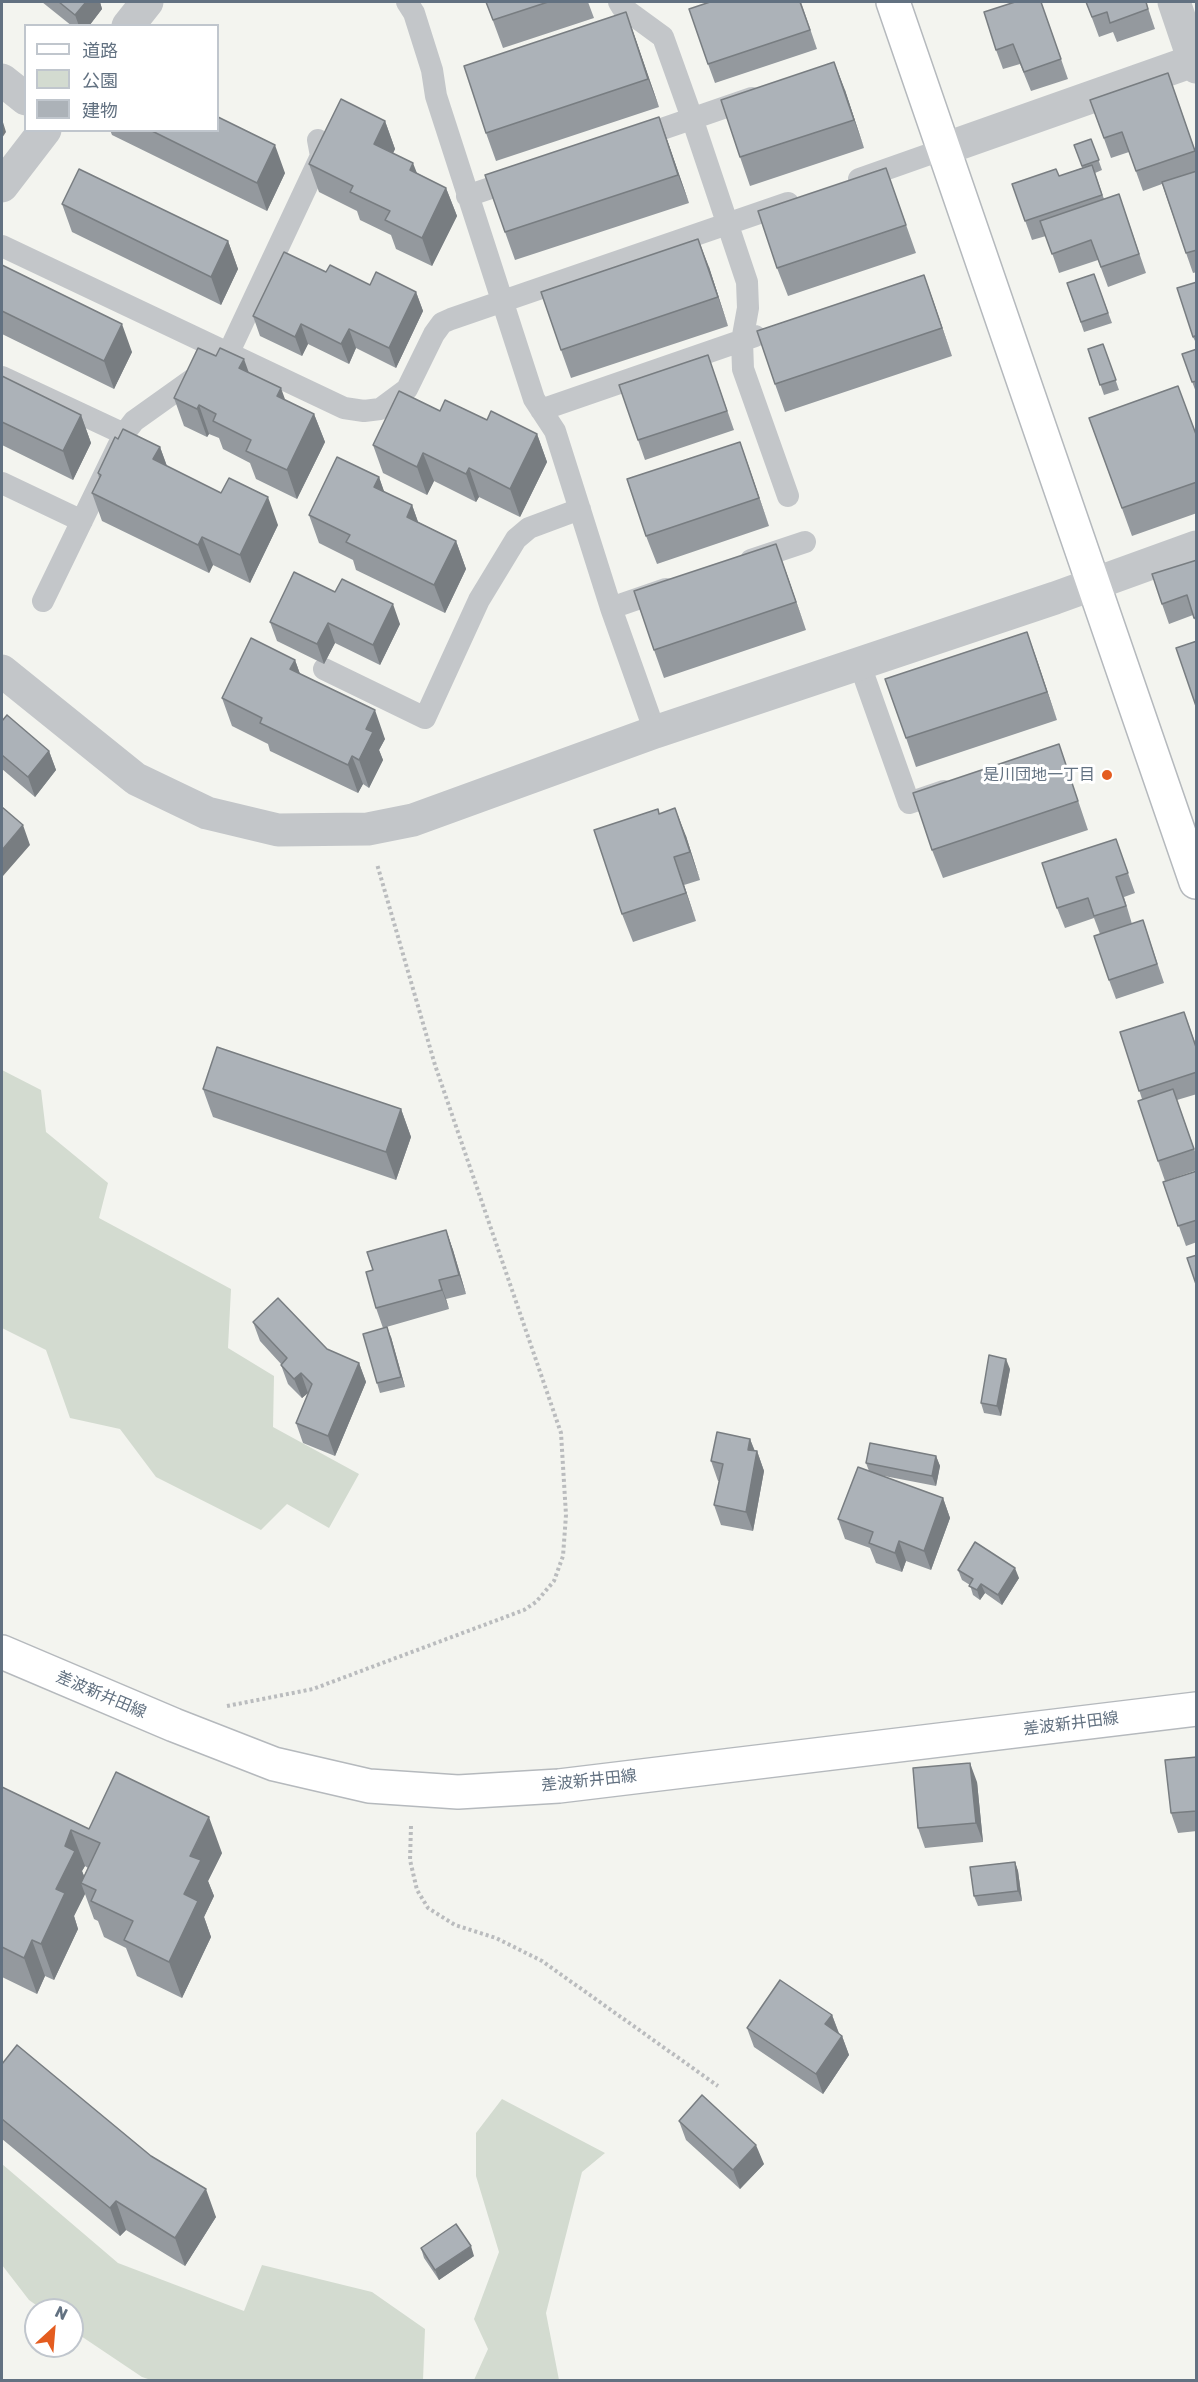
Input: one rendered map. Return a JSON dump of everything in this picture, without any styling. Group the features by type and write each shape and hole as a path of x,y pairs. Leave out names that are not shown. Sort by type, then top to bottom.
{"main road":[{"path":"893,2 1197,882"},
{"name":"差波新井田線","path":"2,1652 274,1764 369,1786 458,1792 559,1786 1197,1709"}],"street":[{"path":"130,24 147,2"},
{"path":"944,149 1196,63 1174,2"},
{"path":"2,81 24,98"},
{"path":"2,186 43,132"},
{"path":"2,671 136,779 207,813 278,830 368,829 412,820 655,732 860,665 1197,547"}],"lane":[{"path":"407,2 414,13 432,70 436,96 467,196 534,399 555,431 611,608 655,732"},
{"path":"620,2 622,7 663,37 692,118 747,282 748,308 742,340 743,369 788,496"},
{"path":"614,145 769,92"},
{"path":"43,601 124,434 134,421 228,354 321,156 318,140"},
{"path":"838,186 944,149"},
{"path":"467,196 535,173"},
{"path":"2,246 344,408 380,409 407,388 434,334 442,323 502,300 805,197"},
{"path":"541,410 775,329"},
{"path":"2,377 124,434"},
{"path":"2,483 82,521"},
{"path":"324,669 424,718 479,600 516,539 529,528 580,508"},
{"path":"729,568 805,542"},
{"path":"611,608 686,582"},
{"path":"860,665 909,803 964,785"}],"path":[{"path":"192,1732 216,1708 313,1689 524,1610 536,1602 554,1581 563,1556 566,1515 561,1433 435,1065 368,829"},
{"path":"412,1789 410,1860 417,1890 428,1908 455,1925 496,1938 543,1961 718,2086"}],"green space":[{"path":"2,1070 41,1090 46,1132 108,1183 99,1218 231,1289 228,1348 274,1376 273,1427 359,1474 329,1528 287,1504 261,1530 156,1477 120,1429 70,1418 46,1350 2,1328"},
{"path":"502,2099 605,2153 582,2172 546,2313 559,2380 474,2380 488,2349 474,2319 499,2252 476,2176 476,2133"},
{"path":"2,2164 118,2263 244,2311 262,2265 372,2292 425,2329 423,2380 151,2380 142,2377 84,2338 84,2298 27,2298 2,2265"}],"building":[{"path":"59,2 86,2 75,15"},
{"path":"486,2 548,2 493,20"},
{"path":"710,2 800,2 810,30 708,64 689,9"},
{"path":"1015,2 1041,2 1061,59 1024,72 1013,44 996,50 984,12"},
{"path":"1086,2 1146,2 1148,9 1110,23 1107,12 1092,17"},
{"path":"626,12 648,79 486,133 464,66"},
{"path":"834,62 854,120 740,157 721,100"},
{"path":"1168,73 1195,151 1136,171 1122,132 1104,138 1090,100"},
{"path":"341,99 385,121 374,144 413,163 410,170 446,188 422,238 385,220 390,211 350,192 353,186 309,164"},
{"path":"219,117 275,145 257,183 154,132 219,132"},
{"path":"659,117 678,175 505,232 485,175"},
{"path":"1091,139 1099,160 1082,166 1074,145"},
{"path":"1092,165 1102,195 1025,221 1012,184 1056,169 1059,176"},
{"path":"886,168 906,225 777,268 758,211"},
{"path":"79,169 228,241 211,277 62,204"},
{"path":"1197,171 1197,250 1186,253 1162,182"},
{"path":"1119,194 1139,254 1101,267 1091,240 1052,254 1040,221"},
{"path":"698,239 718,297 561,350 541,292"},
{"path":"284,252 326,272 330,265 370,285 376,272 416,292 389,348 349,329 341,344 301,324 295,337 253,316"},
{"path":"2,265 122,324 104,361 2,311"},
{"path":"1094,274 1108,313 1081,322 1067,283"},
{"path":"924,275 942,328 775,384 757,331"},
{"path":"1197,282 1197,335 1193,337 1177,288"},
{"path":"1103,344 1116,380 1100,385 1088,349"},
{"path":"198,348 216,356 220,348 244,359 239,368 281,388 277,396 314,414 287,470 246,451 251,440 213,421 216,414 199,405 197,409 174,398"},
{"path":"1197,349 1197,381 1192,382 1182,354"},
{"path":"708,355 727,411 638,440 619,385"},
{"path":"2,376 81,415 63,451 2,422"},
{"path":"1178,386 1197,437 1197,482 1122,508 1089,418"},
{"path":"399,391 440,411 445,400 487,420 491,411 537,434 510,489 469,468 466,474 423,453 417,467 373,445"},
{"path":"123,429 160,447 153,459 221,493 229,478 268,497 240,555 202,537 198,545 92,493 101,475 98,473 115,437 118,439"},
{"path":"740,442 759,498 646,536 627,479"},
{"path":"337,457 379,477 374,487 412,505 407,517 456,541 434,585 346,542 350,535 309,515"},
{"path":"776,544 796,602 654,650 634,591"},
{"path":"1197,560 1197,618 1194,618 1187,595 1162,604 1152,574"},
{"path":"294,572 335,592 342,579 393,604 373,645 328,623 317,644 270,622"},
{"path":"1027,632 1047,692 906,738 885,679"},
{"path":"251,638 295,660 290,669 375,710 366,729 373,732 359,760 352,756 348,765 260,723 262,718 222,698"},
{"path":"1197,641 1197,709 1176,648"},
{"path":"7,715 49,751 28,777 2,755 2,721"},
{"path":"1059,744 1078,801 932,850 913,793"},
{"path":"2,807 23,825 2,850"},
{"path":"675,808 690,852 674,857 686,893 622,914 594,830 658,809 659,814"},
{"path":"1116,839 1128,873 1116,877 1126,906 1094,916 1088,898 1057,908 1042,863"},
{"path":"1143,920 1157,964 1109,980 1094,936"},
{"path":"1184,1012 1197,1050 1197,1072 1139,1091 1120,1032"},
{"path":"217,1047 401,1109 386,1152 203,1089"},
{"path":"1173,1089 1194,1149 1158,1161 1138,1101"},
{"path":"1197,1171 1197,1220 1178,1226 1163,1182"},
{"path":"446,1230 459,1275 439,1280 442,1290 376,1308 366,1272 373,1270 367,1252"},
{"path":"1197,1255 1197,1287 1187,1258"},
{"path":"278,1298 327,1349 359,1363 328,1436 296,1423 312,1384 301,1373 294,1379 281,1365 287,1358 253,1322"},
{"path":"387,1327 401,1377 377,1383 363,1334"},
{"path":"989,1355 1006,1359 997,1406 981,1403"},
{"path":"717,1432 750,1439 748,1450 757,1451 746,1512 714,1505 723,1464 711,1461"},
{"path":"870,1443 936,1456 932,1476 866,1463"},
{"path":"858,1467 943,1498 924,1551 899,1541 895,1553 869,1543 873,1532 838,1519"},
{"path":"975,1542 1015,1568 998,1595 981,1584 977,1590 969,1586 973,1579 958,1570"},
{"path":"1197,1757 1197,1811 1171,1813 1165,1760"},
{"path":"970,1763 976,1823 918,1828 913,1768"},
{"path":"116,1772 209,1817 190,1856 201,1860 184,1894 198,1901 169,1962 124,1940 133,1921 91,1901 96,1890 81,1883 100,1843 71,1830 65,1846 75,1851 56,1889 65,1893 41,1944 32,1940 24,1958 2,1947 2,1787 89,1829"},
{"path":"1015,1862 1018,1891 974,1896 970,1867"},
{"path":"780,1980 832,2015 825,2024 842,2036 816,2074 747,2028"},
{"path":"17,2045 151,2156 206,2189 175,2238 116,2201 110,2208 2,2119 2,2064"},
{"path":"702,2095 756,2145 733,2170 679,2121"},
{"path":"456,2224 471,2246 435,2270 421,2248"}],"place":[{"name":"是川団地一丁目","path":"1107,775"}]}
